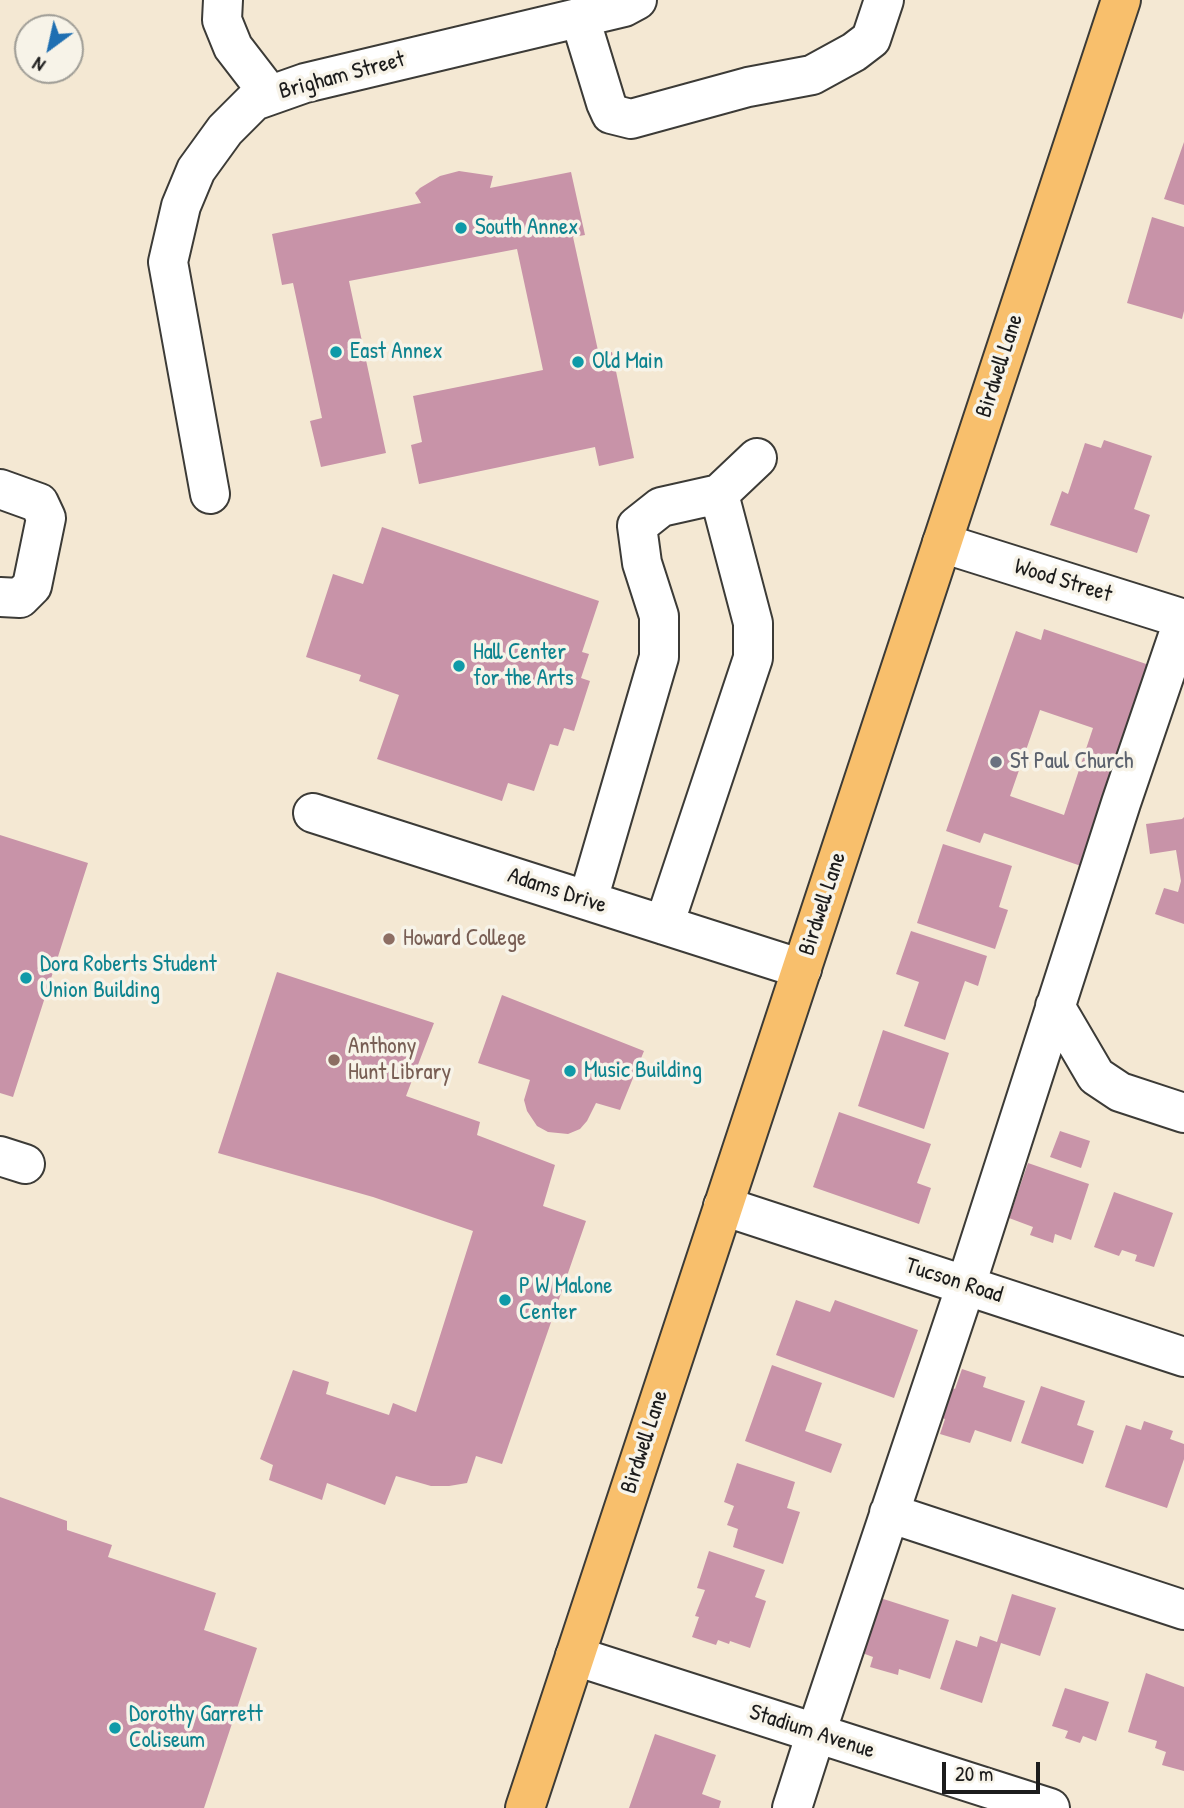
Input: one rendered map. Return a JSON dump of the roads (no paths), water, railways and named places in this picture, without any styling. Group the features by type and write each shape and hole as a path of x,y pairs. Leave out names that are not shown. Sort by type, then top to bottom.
{"main road":[{"name":"Birdwell Lane","path":"524,1808 1121,0"}],"street":[{"path":"223,0 222,20 233,47 270,95"},
{"name":"Brigham Street","path":"210,494 168,262 181,206 196,170 234,120 254,101 305,83 624,8 637,0"},
{"path":"580,18 611,114 631,119 748,87 812,75 854,52 871,39 884,0"},
{"path":"588,901 659,657 659,616 642,563 637,526 661,507 719,494 757,458"},
{"path":"0,489 39,503 46,518 32,586 20,598 0,597"},
{"path":"664,925 753,658 753,623 719,494"},
{"name":"Wood Street","path":"942,543 1184,619"},
{"path":"792,1808 1184,619"},
{"name":"Adams Drive","path":"313,813 802,969"},
{"path":"1055,1006 1096,1076 1120,1092 1184,1113"},
{"name":"Tucson Road","path":"723,1206 1184,1357"},
{"path":"889,1513 1184,1610"},
{"name":"Stadium Avenue","path":"575,1656 1050,1808"}],"place":[{"name":"South Annex","path":"461,228"},
{"name":"East Annex","path":"336,352"},
{"name":"Old Main","path":"578,362"},
{"name":"Hall Center for the Arts","path":"459,666"},
{"name":"St Paul Church","path":"996,762"},
{"name":"Howard College","path":"389,939"},
{"name":"Dora Roberts Student Union Building","path":"26,978"},
{"name":"Anthony Hunt Library","path":"334,1060"},
{"name":"Music Building","path":"570,1071"},
{"name":"P W Malone Center","path":"505,1300"},
{"name":"Dorothy Garrett Coliseum","path":"115,1728"}]}
